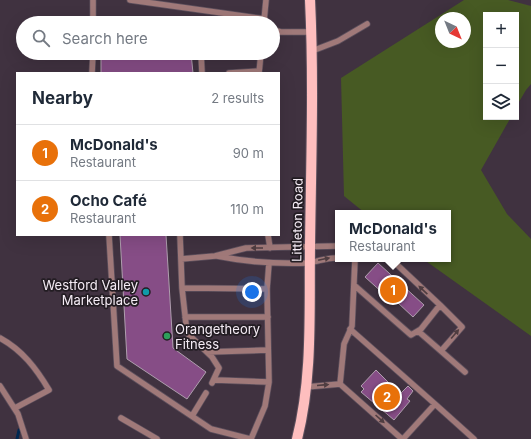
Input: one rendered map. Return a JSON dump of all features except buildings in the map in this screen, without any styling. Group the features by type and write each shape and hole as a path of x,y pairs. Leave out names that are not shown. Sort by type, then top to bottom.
{"main road":[{"name":"Littleton Road","path":"298,439 302,420 308,359 312,51 310,0"}],"lane":[{"path":"93,0 93,16"},
{"path":"130,0 228,16"},
{"path":"265,16 266,0"},
{"path":"312,51 338,41 367,24"},
{"path":"280,32 312,32"},
{"path":"92,60 92,72"},
{"path":"201,60 202,72"},
{"path":"259,72 260,60"},
{"path":"109,236 116,366 211,429 250,439 265,406 269,382 267,289 269,262"},
{"path":"180,236 182,288 187,333 207,352 218,368 213,382 269,382"},
{"path":"268,236 270,248"},
{"path":"181,259 215,256 246,248 310,248 335,246"},
{"path":"215,256 245,262 310,262 328,257 335,258"},
{"path":"340,384 344,344 352,326 354,262"},
{"path":"394,262 462,327 441,351"},
{"path":"354,285 411,335 418,331 435,313 440,305"},
{"path":"182,288 267,289"},
{"path":"185,318 268,317"},
{"path":"350,329 474,439"},
{"path":"418,331 465,372"},
{"path":"0,338 23,354 37,370 49,390 15,408"},
{"path":"207,352 268,350"},
{"path":"306,387 340,384 403,439 435,404"},
{"path":"0,386 15,408 25,432 26,439"},
{"path":"192,416 206,393"},
{"path":"121,418 157,439"}],"green space":[{"path":"464,0 508,0 531,6 531,84 519,102 519,12 483,12 483,120 509,120 481,170 507,214 531,239 531,336 427,262 451,262 451,210 361,210 344,196 341,78 435,18 435,48 471,48 471,12 445,12"}],"waterway":[{"path":"17,439 19,430"}],"place":[{"name":"McDonald's","path":"393,290"},
{"name":"Westford Valley Marketplace","path":"146,292"},
{"name":"Orangetheory Fitness","path":"167,336"},
{"name":"Ocho Café","path":"387,397"}]}
